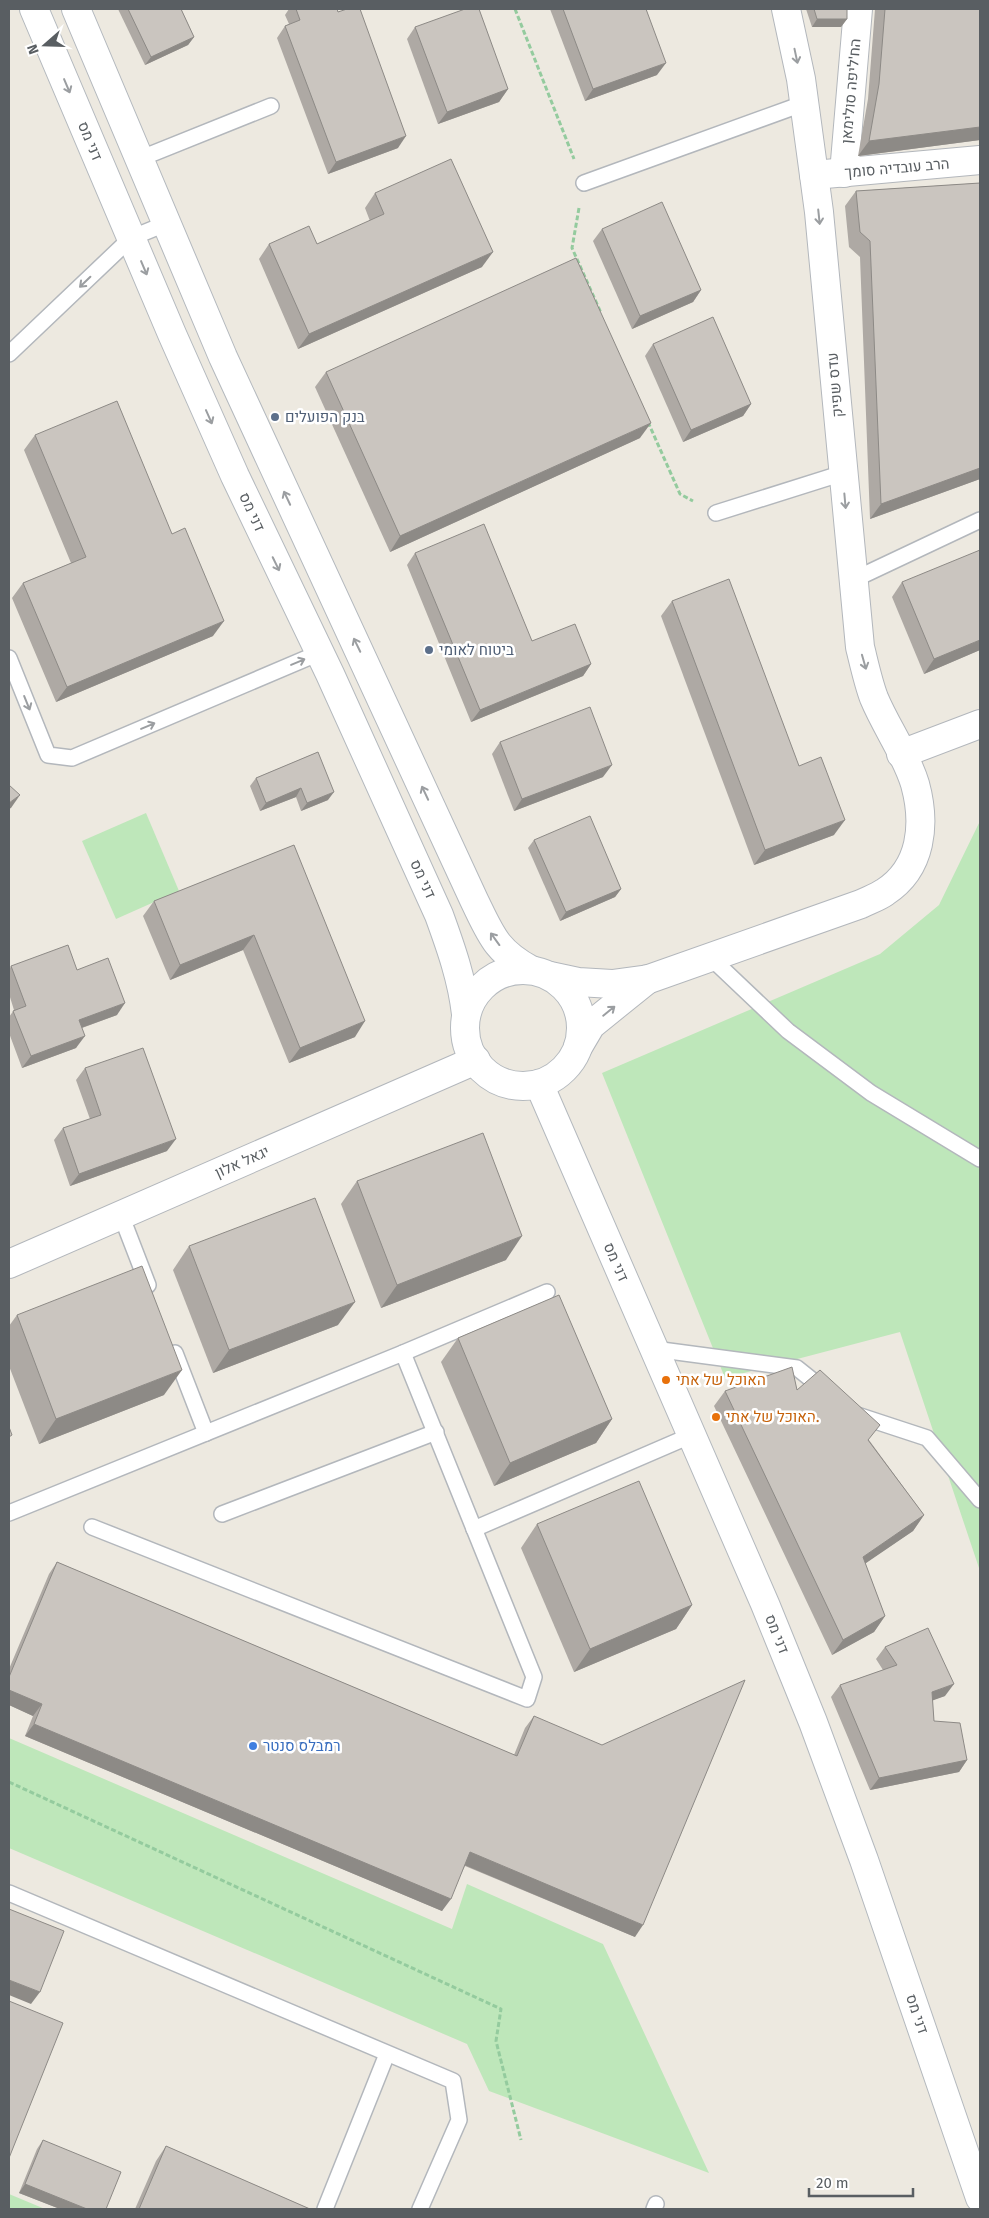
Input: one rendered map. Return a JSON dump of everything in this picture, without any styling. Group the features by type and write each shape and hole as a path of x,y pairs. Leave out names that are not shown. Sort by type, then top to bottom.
{"street":[{"name":"דני מס","path":"34,9 234,476 319,653 439,915 461,981 466,1014"},
{"path":"76,9 166,224 269,460 364,658 492,938 511,959 541,973 567,989 577,1006 581,1027 578,1047"},
{"name":"עדס שפיק","path":"649,978 861,904 885,892 902,878 913,863 921,838 920,813 915,784 874,697 860,647 814,175 805,103 786,9"},
{"name":"הח'ליפה סולימאן","path":"844,173 858,9"},
{"name":"הרב עובדיה סומך","path":"814,175 980,160"},
{"path":"902,754 980,724"},
{"path":"506,972 541,973 578,982 612,984 649,978 591,1025 568,1065 552,1078 539,1084 518,1086 500,1081 482,1069 471,1053 465,1035 466,1014 474,996 488,981 506,972"},
{"name":"יגאל אלון","path":"9,1264 476,1060"},
{"name":"דני מס","path":"539,1084 766,1604 813,1722 864,1860 980,2198"}],"lane":[{"path":"584,183 805,103"},
{"path":"139,159 271,106"},
{"path":"9,354 131,238 166,224"},
{"path":"716,513 843,473"},
{"path":"853,580 980,520"},
{"path":"9,658 48,755 72,758 319,653"},
{"path":"710,957 788,1031 872,1093 980,1159"},
{"path":"121,1215 153,1296"},
{"path":"9,1513 403,1353 547,1292"},
{"path":"171,1342 206,1433"},
{"path":"654,1349 797,1368 855,1414 927,1438 980,1500"},
{"path":"92,1527 527,1699 534,1677 403,1353"},
{"path":"222,1514 436,1432"},
{"path":"474,1529 692,1435"},
{"path":"9,1893 453,2081 459,2120 420,2209"},
{"path":"325,2209 388,2054"}],"path":[{"path":"515,9 584,183 572,248 604,321"},
{"path":"648,421 680,494 716,513"},
{"path":"9,1782 501,2009 496,2041 521,2140"}],"green space":[{"path":"146,813 179,891 116,919 82,841"},
{"path":"980,821 980,1571 900,1332 725,1378 602,1073 880,954 939,905"},
{"path":"9,1738 452,1929 467,1884 603,1944 709,2173 489,2091 467,2044 9,1848"},
{"path":"9,2194 45,2209 9,2209"}],"building":[{"path":"128,9 181,9 194,37 151,57"},
{"path":"296,9 337,9 338,12 347,9 360,9 406,136 336,162 285,26 300,20"},
{"path":"465,9 479,9 508,89 447,112 415,27"},
{"path":"563,9 646,9 666,63 593,89"},
{"path":"814,9 847,9 847,19 817,19"},
{"path":"885,9 980,9 980,127 869,141 879,84"},
{"path":"451,159 493,252 309,334 269,244 309,226 317,244 384,214 375,193"},
{"path":"980,183 980,468 881,504 870,241 860,232 856,191"},
{"path":"662,202 701,290 640,316 602,229"},
{"path":"576,258 651,423 400,536 326,372"},
{"path":"713,317 751,404 691,430 653,344"},
{"path":"117,401 172,534 185,528 224,621 67,687 23,583 86,557 35,435"},
{"path":"484,524 532,641 575,624 591,664 480,710 415,553"},
{"path":"980,550 980,640 934,659 902,582"},
{"path":"729,579 799,766 821,757 845,820 765,850 672,601"},
{"path":"590,707 612,765 522,799 500,742"},
{"path":"318,752 334,792 307,803 301,788 266,803 256,778"},
{"path":"9,785 20,795 9,803"},
{"path":"590,816 621,889 566,912 534,840"},
{"path":"294,845 365,1021 300,1048 254,935 180,965 154,901"},
{"path":"68,945 77,970 108,958 125,1003 79,1020 85,1036 31,1056 13,1011 26,1006 11,966"},
{"path":"143,1048 176,1139 79,1174 63,1128 101,1115 85,1068"},
{"path":"483,1133 522,1236 397,1285 357,1181"},
{"path":"315,1198 355,1302 229,1350 189,1246"},
{"path":"142,1266 182,1370 56,1419 17,1315"},
{"path":"559,1295 612,1419 510,1463 458,1338"},
{"path":"792,1367 797,1390 820,1370 880,1425 868,1440 924,1515 863,1557 885,1616 843,1640 725,1391"},
{"path":"639,1481 692,1605 590,1649 537,1524"},
{"name":"רמבלס סנטר","path":"57,1562 517,1756 534,1716 602,1745 745,1680 643,1925 470,1852 451,1899 34,1724 42,1704 9,1690 9,1677"},
{"path":"928,1628 954,1684 932,1692 934,1721 960,1723 967,1760 879,1778 840,1685 897,1665 885,1647"},
{"path":"9,1909 64,1931 40,1992 9,1980"},
{"path":"9,2001 63,2023 9,2158"},
{"path":"43,2140 121,2172 106,2209 87,2209 25,2184"},
{"path":"166,2146 310,2209 139,2209"}],"place":[{"name":"בנק הפועלים","path":"275,417"},
{"name":"ביטוח לאומי","path":"429,650"},
{"name":"האוכל של אתי","path":"666,1380"},
{"name":"האוכל של אתי.","path":"716,1417"},
{"name":"רמבלס סנטר","path":"253,1746"}]}
